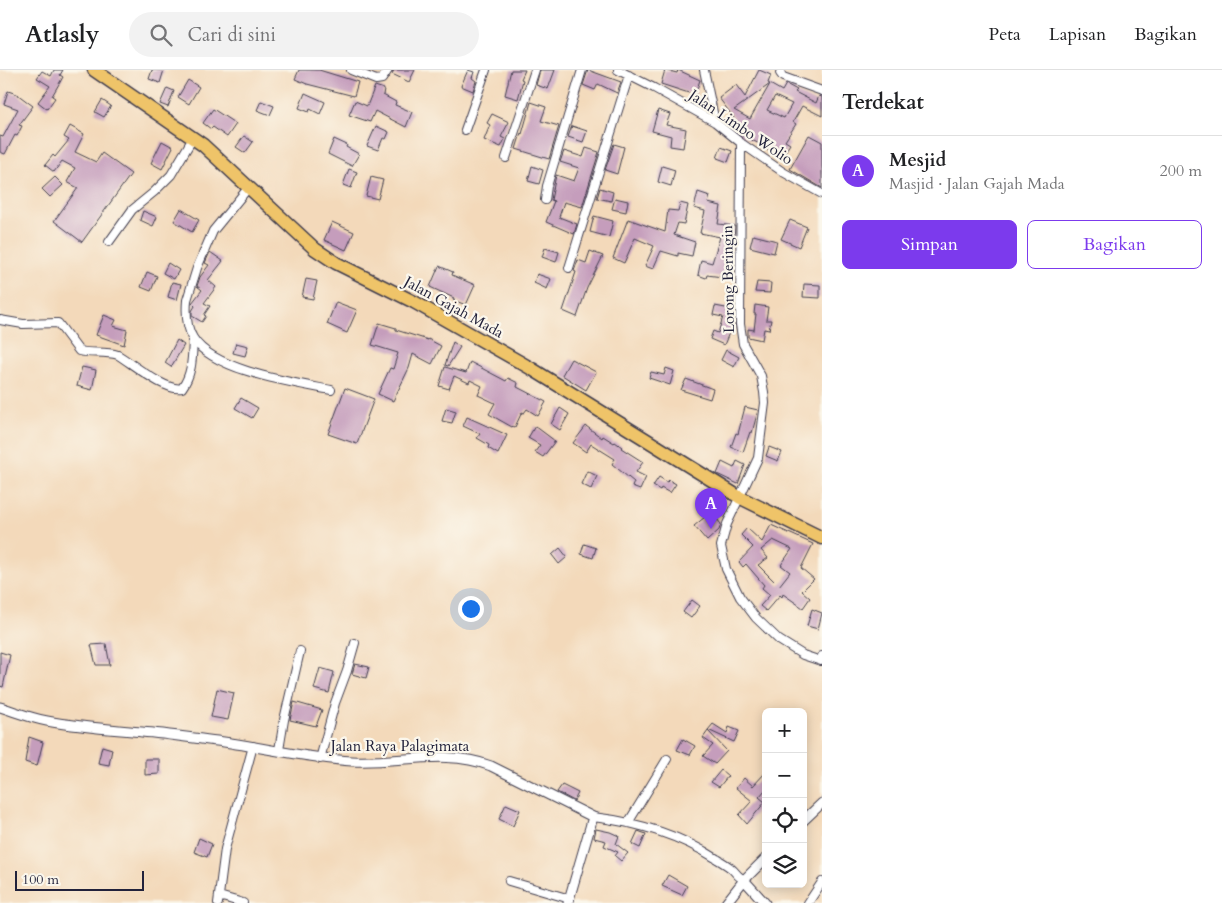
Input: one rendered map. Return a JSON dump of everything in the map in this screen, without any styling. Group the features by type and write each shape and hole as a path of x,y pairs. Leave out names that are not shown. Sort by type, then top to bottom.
{"highway":[{"name":"Jalan Gajah Mada","path":"94,70 210,150 315,249 336,263 414,302 532,369 739,497 822,538"}],"street":[{"path":"351,70 376,80 382,79 388,70"},
{"path":"465,130 486,70"},
{"path":"506,158 535,70"},
{"path":"545,200 547,186 582,70"},
{"name":"Jalan Limbo Wolio","path":"618,70 714,122 783,172 822,194"},
{"path":"704,70 714,122"},
{"path":"781,70 780,73 783,77 822,91"},
{"path":"569,268 629,75"},
{"path":"109,242 132,210 171,175 193,138"},
{"name":"Lorong Beringin","path":"741,143 740,324 743,344 761,376 764,392 758,458 727,524 720,546 726,569 740,597 756,618 779,640 803,655 821,661 822,656"},
{"path":"0,320 23,324 58,322 79,351 118,355 157,381 177,389 182,388 187,382 191,368 193,339 186,310 187,300 197,268 212,231 249,187"},
{"path":"193,339 206,352 241,369 289,382 331,390"},
{"path":"320,759 335,703 355,643"},
{"path":"279,750 300,652"},
{"name":"Jalan Raya Palagimata","path":"0,707 46,721 88,728 143,732 253,746 320,759 365,762 454,757 475,760 491,766 593,817 642,826 693,846 727,866 744,880"},
{"path":"243,903 218,900 225,849 253,746"},
{"path":"628,823 667,759"},
{"path":"807,818 822,803"},
{"path":"509,881 569,901 593,817"},
{"path":"726,903 744,880 762,862"},
{"path":"744,880 765,903"},
{"path":"808,903 822,882"}],"building":[{"path":"54,70 63,70 60,75 63,77 52,96 55,98 47,109 38,102 50,86 37,78 42,71 51,76"},
{"path":"152,70 164,70 160,83 149,79"},
{"path":"299,70 319,70 358,82 354,96 295,79"},
{"path":"394,70 415,70 409,82 392,74"},
{"path":"468,70 474,72 472,78 476,81 473,91 461,86"},
{"path":"511,70 525,70 521,79 523,80 518,99 505,95"},
{"path":"540,70 555,70 548,89 536,85"},
{"path":"588,70 621,82 617,93 598,84 595,90 583,85"},
{"path":"665,70 677,73 678,70 700,80 695,95 661,84"},
{"path":"759,70 771,75 768,83 770,84 782,91 786,84 797,90 795,92 816,103 819,96 822,97 822,116 802,106 793,122 796,124 785,141 790,144 781,158 764,146 739,134 729,126 734,118 719,98 736,85 745,97","holes":["770,84 750,119 734,110","775,96 792,104 784,118 767,110"]},
{"path":"188,80 199,87 189,104 178,97"},
{"path":"375,86 384,89 383,95 396,102 395,105 412,112 406,127 375,111 370,122 349,115 355,101 367,106"},
{"path":"167,88 174,91 168,107 160,104"},
{"path":"8,91 17,94 33,106 19,125 22,126 5,154 0,152 0,136 3,137 18,109 4,104"},
{"path":"305,93 325,102 320,114 310,109 309,112 299,108"},
{"path":"102,100 111,106 104,117 95,112"},
{"path":"261,101 274,106 270,115 257,110"},
{"path":"531,102 546,107 541,121 559,126 549,159 516,149"},
{"path":"213,109 236,124 227,137 213,127 211,129 203,123"},
{"path":"658,110 670,114 666,125 686,129 683,148 670,146 671,136 652,131"},
{"path":"492,114 509,122 501,137 505,139 501,147 484,140 490,125 487,123"},
{"path":"70,126 84,134 75,152 96,162 102,153 131,174 82,242 54,221 78,188 67,182 75,168 62,161 54,172 45,165 53,155 55,157 69,140 64,137"},
{"path":"376,126 389,132 386,139 383,138 378,150 367,146"},
{"path":"572,126 587,131 583,142 568,137"},
{"path":"809,135 822,142 822,188 790,169"},
{"path":"244,136 253,142 245,153 236,147"},
{"path":"334,139 347,145 346,147 359,154 352,166 328,154"},
{"path":"162,141 173,147 162,169 151,163"},
{"path":"614,144 624,147 617,174 605,170"},
{"path":"721,147 732,151 728,162 717,158"},
{"path":"586,148 599,152 582,207 564,202 559,217 577,224 574,234 546,222 554,201 551,200 556,175 574,181 579,168 560,162 564,151 583,157"},
{"path":"532,166 543,170 539,184 528,181"},
{"path":"662,166 675,170 671,186 658,182"},
{"path":"349,169 357,172 351,188 343,185"},
{"path":"55,177 63,185 50,197 42,189"},
{"path":"371,177 383,180 378,199 366,196"},
{"path":"600,188 613,192 611,201 597,198"},
{"path":"698,192 710,196 708,203 721,206 718,224 735,226 734,237 729,237 725,249 735,252 730,278 707,275 706,278 698,275 701,260 712,263 720,237 700,233 705,211 694,208"},
{"path":"615,198 628,201 626,212 612,209"},
{"path":"680,203 688,205 684,224 678,223 674,235 695,242 692,256 678,253 678,256 661,251 653,269 645,266 654,246 635,238 624,263 613,258 628,219 665,232 668,210 678,211"},
{"path":"181,209 199,220 192,232 174,221"},
{"path":"143,211 157,217 153,226 140,220"},
{"path":"594,216 613,221 609,237 590,232"},
{"path":"790,220 807,227 799,247 781,239"},
{"path":"332,222 354,232 346,250 324,240"},
{"path":"753,235 777,241 774,253 750,247"},
{"path":"545,248 559,252 556,262 542,257"},
{"path":"590,251 603,256 587,288 577,317 563,311 578,260 586,263"},
{"path":"210,252 223,261 208,280 216,287 204,303 210,306 202,322 192,316 195,306 192,303 202,290 197,286 200,277 209,265 205,263"},
{"path":"168,263 179,270 174,279 163,273"},
{"path":"439,266 453,272 452,275 475,285 466,305 430,287"},
{"path":"147,272 157,276 151,291 141,287"},
{"path":"537,274 551,279 547,289 534,283"},
{"path":"306,279 317,281 313,299 302,297"},
{"path":"172,282 181,284 177,300 168,297"},
{"path":"757,282 771,283 770,293 755,292"},
{"path":"804,284 820,285 820,298 803,297"},
{"path":"336,302 357,310 347,333 327,324"},
{"path":"755,305 768,307 766,320 771,320 769,330 764,329 762,340 748,337 748,329 754,330"},
{"path":"715,306 731,309 729,322 734,324 735,328 733,334 729,333 724,345 710,339 713,331 718,333 723,317 713,315"},
{"path":"104,315 116,320 113,326 127,330 124,345 96,335"},
{"path":"379,323 428,339 441,346 432,364 413,354 409,368 393,401 378,394 390,368 393,369 398,353 372,345"},
{"path":"177,340 184,345 171,367 165,363"},
{"path":"453,342 460,347 448,366 445,365"},
{"path":"236,343 248,346 245,356 233,353"},
{"path":"726,350 739,357 734,367 721,360"},
{"path":"571,359 596,372 586,390 562,375"},
{"path":"470,362 506,381 508,378 518,383 517,387 546,402 538,416 527,409 524,413 522,412 515,427 512,427 489,414 495,403 478,395 482,386 470,380 469,383 454,376 449,389 439,386 445,367 466,373"},
{"path":"82,367 96,370 92,390 77,386"},
{"path":"666,368 674,371 670,385 649,378 651,372 664,375"},
{"path":"686,379 713,389 710,399 681,390"},
{"path":"345,388 374,399 357,444 328,434"},
{"path":"241,398 258,408 252,418 235,408"},
{"path":"745,407 758,410 752,433 750,432 743,452 731,447 736,433 738,434"},
{"path":"446,408 456,411 452,423 442,421"},
{"path":"560,408 569,414 560,430 551,424"},
{"path":"467,417 507,435 498,454 488,448 489,445 477,438 480,434 463,426"},
{"path":"535,426 555,441 543,457 535,452 540,445 528,438"},
{"path":"586,426 602,438 603,436 615,442 643,462 636,472 646,477 640,490 632,487 634,482 612,464 615,459 591,444 586,452 573,443"},
{"path":"769,447 782,452 778,461 766,456"},
{"path":"737,461 745,465 738,484 717,474 722,462 734,468"},
{"path":"587,471 597,476 591,489 581,484"},
{"path":"659,477 667,482 669,480 676,484 670,493 653,486"},
{"path":"711,512 721,524 719,530 707,541 694,526"},
{"path":"771,525 813,544 801,568 814,579 802,591 810,598 803,608 783,594 766,611 760,606 770,595 762,588 764,585 746,564 743,567 739,562 753,547 741,535 747,528 762,542","holes":["773,540 792,549 781,565 790,572 779,586 758,565 768,558 761,550"]},
{"path":"584,544 596,548 593,558 581,554"},
{"path":"560,548 567,557 559,564 552,555"},
{"path":"692,600 700,606 691,618 683,612"},
{"path":"812,609 822,613 818,629 807,626"},
{"path":"106,644 110,665 96,665 91,645"},
{"path":"0,652 10,655 3,687 0,686"},
{"path":"355,664 369,667 366,678 352,674"},
{"path":"320,668 334,672 329,693 314,689"},
{"path":"217,689 234,693 228,720 211,717"},
{"path":"294,702 322,710 316,726 290,720"},
{"path":"713,724 727,733 729,727 739,731 734,742 708,730"},
{"path":"708,731 727,751 715,764 703,756 713,745 703,738"},
{"path":"29,737 43,742 37,766 25,762"},
{"path":"683,739 695,746 690,755 677,750"},
{"path":"102,746 112,749 109,765 98,763"},
{"path":"145,759 159,759 159,774 145,775"},
{"path":"721,770 728,776 719,787 711,782"},
{"path":"762,776 762,794 759,797 762,800 762,806 747,824 739,815 752,801 736,788 744,778 753,786"},
{"path":"562,785 578,793 574,801 557,792"},
{"path":"506,804 520,810 513,826 499,819"},
{"path":"596,829 619,836 616,844 628,853 621,861 615,856 618,852 604,846 606,841 594,838"},
{"path":"638,831 646,834 640,848 632,844"},
{"path":"199,838 212,844 207,857 194,852"},
{"path":"668,875 687,886 682,895 662,886"}],"place":[{"name":"Mesjid","path":"711,529"}]}
